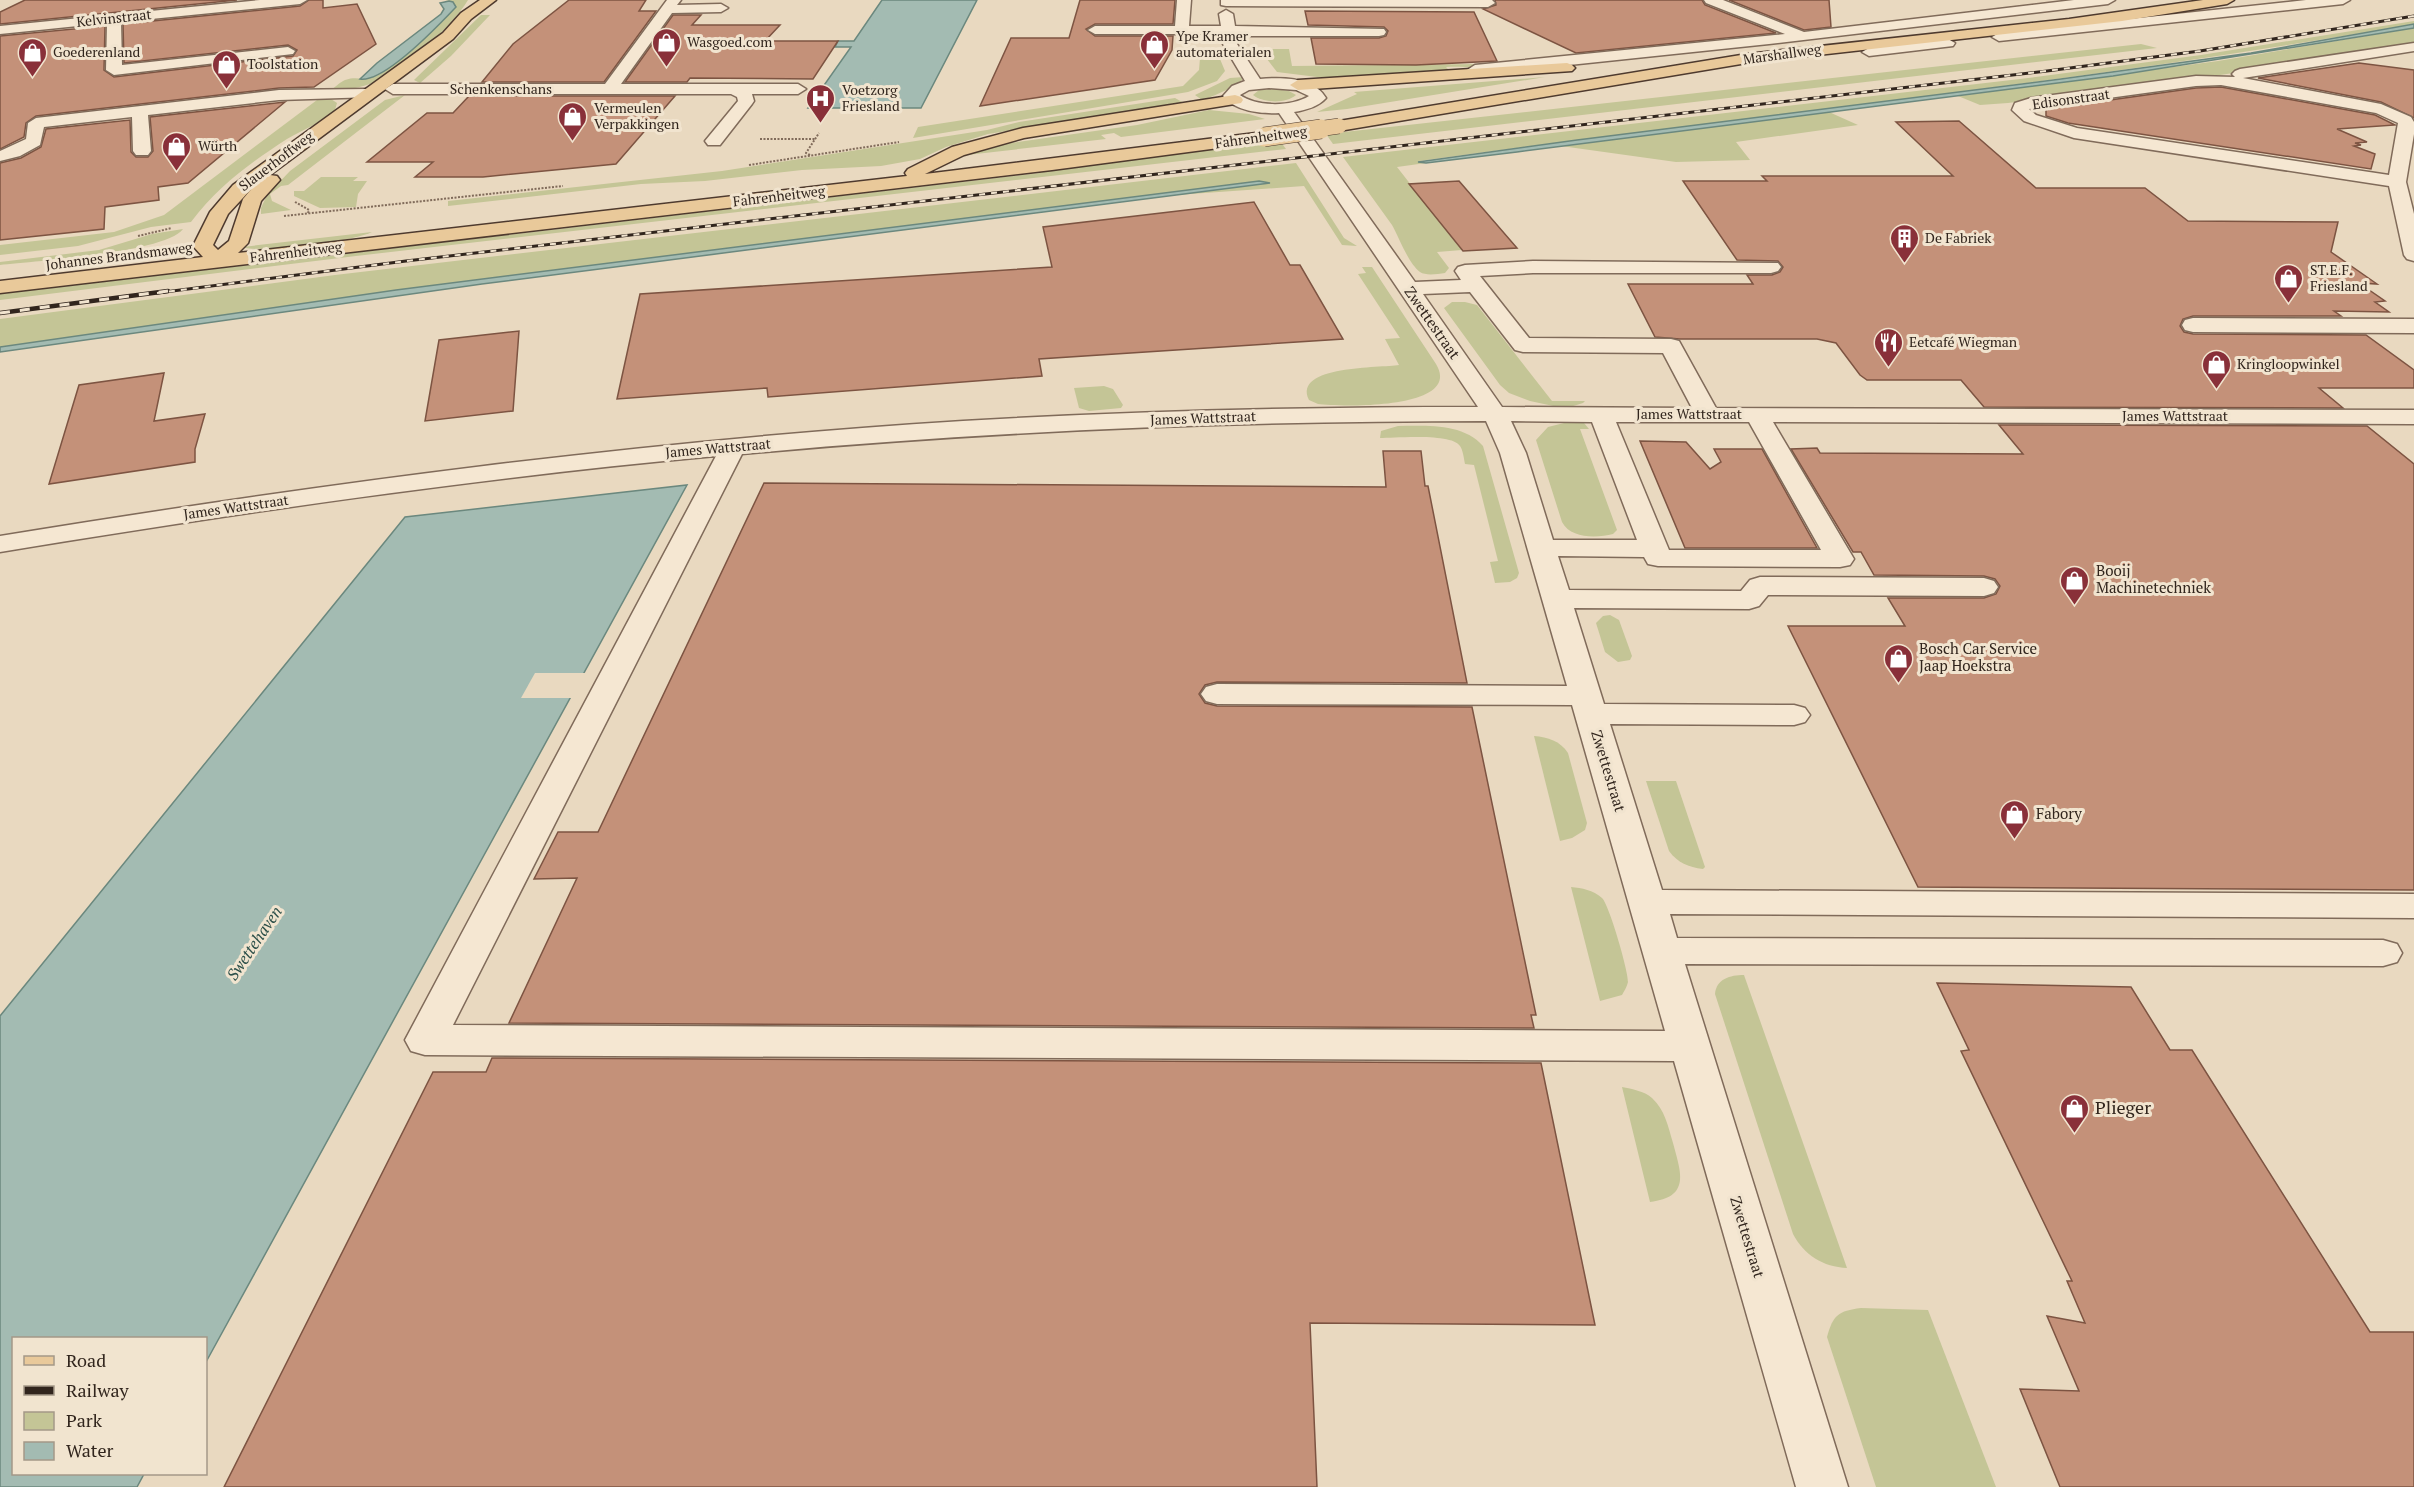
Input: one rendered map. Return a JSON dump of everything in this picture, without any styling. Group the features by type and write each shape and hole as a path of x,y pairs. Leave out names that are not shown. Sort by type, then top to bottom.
{"main road":[{"name":"Slauerhoffweg","path":"466,16 474,0"},
{"name":"Slauerhoffweg","path":"210,254 219,212 239,189 447,36 466,16 489,0"},
{"name":"Marshallweg","path":"1336,121 1577,76 1691,58 2160,0"},
{"name":"Marshallweg","path":"1336,121 1792,53 2132,15 2227,0"},
{"name":"Slauerhoffweg","path":"238,243 248,209 257,192 435,55 444,45 447,36"},
{"path":"1277,108 1397,80 1551,69 1651,58 1691,58"},
{"path":"1318,94 1509,76 1620,78"},
{"path":"806,193 840,182 914,173 958,151 1023,133 1235,100"},
{"name":"Fahrenheitweg","path":"210,254 806,193 1277,108"},
{"name":"Fahrenheitweg","path":"238,243 932,165 1277,108 1336,121"},
{"name":"Johannes Brandsmaweg","path":"0,287 210,254 238,243"},
{"name":"Johannes Brandsmaweg","path":"0,270 210,254"}],"street":[{"path":"264,2 300,0"},
{"path":"1182,30 1184,0"},
{"path":"1711,0 1802,36"},
{"name":"Marshallweg","path":"1397,80 1422,74 1802,36 2108,0"},
{"path":"1869,52 2343,0"},
{"path":"1277,108 1255,84 1230,44 1226,1 1488,3"},
{"path":"1245,1 1249,36"},
{"path":"0,22 272,12 264,2"},
{"path":"610,89 671,4 721,8"},
{"path":"128,17 114,70 288,51"},
{"name":"Kelvinstraat","path":"0,30 128,17"},
{"path":"1095,30 1227,31 1249,36 1378,32"},
{"path":"2221,80 2243,74 2414,47"},
{"name":"Zwettestraat","path":"1266,67 1277,108 1409,289 1495,414 1513,453 1822,1487"},
{"name":"Edisonstraat","path":"2397,183 2074,134 2031,118 2020,110 2021,106 2031,103 2196,81 2221,80 2359,104 2395,114 2405,120 2407,126 2397,183 2414,255"},
{"path":"1255,84 1232,93 1231,96 1235,100 1250,105 1277,108 1306,104 1314,101 1318,94"},
{"name":"Schenkenschans","path":"393,89 798,89"},
{"path":"445,103 463,89"},
{"path":"715,140 746,101 744,94 735,89"},
{"path":"0,156 40,140 36,123 141,124 295,95 367,94"},
{"path":"1277,108 1318,94"},
{"path":"176,123 269,112 295,95"},
{"path":"141,124 142,151"},
{"path":"1708,415 1671,346 1523,345 1465,271 1533,267 1771,267"},
{"path":"1409,289 1476,285"},
{"path":"2193,325 2414,326"},
{"name":"James Wattstraat","path":"0,544 402,483 733,447 920,431 1093,422 1495,414 2414,417"},
{"path":"1601,414 1658,558 1840,559 1757,415"},
{"path":"733,447 425,1040 1691,1046"},
{"path":"1542,548 1654,549"},
{"path":"1557,599 1749,600 1760,586 1984,587"},
{"path":"1217,694 1589,705 1794,715"},
{"path":"1647,902 2414,906"},
{"path":"1662,951 2383,953"}],"path":[{"path":"810,156 806,153 819,133"},
{"path":"715,140 816,139"}],"green space":[{"path":"445,0 468,0 451,23 413,58 375,82 330,91 345,80 374,77 390,67 419,41 453,2"},
{"path":"481,15 490,15 451,56 420,83 414,80"},
{"path":"2414,21 2414,24 2166,64 1419,161 1426,163 1397,167 1462,250 1437,252 1449,268 1445,273 1425,274 1416,268 1392,225 1343,157 2020,79 2201,55"},
{"path":"2414,28 2414,45 2214,76 2008,103 1980,105 1958,96 2218,61"},
{"path":"2141,44 2157,48 1333,144 1326,134"},
{"path":"1259,49 1289,49 1292,66 1483,64 1486,67 1446,67 1449,70 1325,78 1277,72"},
{"path":"1200,58 1220,59 1225,71 1217,81 1188,92 913,138 918,127 1183,86 1199,70"},
{"path":"1244,77 1219,94 1202,100 1195,95 1230,78"},
{"path":"1545,77 1317,112 1357,94 1354,92"},
{"path":"1259,90 1289,91 1296,95 1286,100 1274,101 1263,100 1253,95"},
{"path":"405,95 288,185 281,186 270,194 272,201 291,210 261,214 261,208 267,195 290,171 385,100"},
{"path":"321,97 337,103 330,115 287,139 247,166 212,197 191,222 151,227 78,246 0,255 0,245 114,232 164,215"},
{"path":"1175,98 1184,103 988,134 946,147 920,159 881,166 802,170 705,181 641,184 448,206 448,201 722,171"},
{"path":"1209,110 1249,114 1265,119 1121,137 1114,133 1101,135 1106,139 967,155 1004,144 1137,125"},
{"path":"1829,112 1858,125 1736,142 1750,160 1676,162 1561,146"},
{"path":"1280,141 1286,149 356,256 0,300 0,294 1040,173 1039,171"},
{"path":"1296,163 1344,238 1357,246 1342,245 1304,186 1176,195 1270,183 1259,181 396,290 0,347 0,319 335,275"},
{"path":"321,177 358,177 353,181 367,181 358,194 356,207 320,208 294,196 294,191 304,191"},
{"path":"183,229 171,237 152,244 126,250 0,265 0,262 99,250 152,234"},
{"path":"372,232 362,236 307,246 268,249 242,247"},
{"path":"1362,267 1372,267 1436,364 1440,379 1432,390 1417,398 1372,405 1318,404 1309,400 1307,389 1313,380 1325,374 1341,370 1399,365 1385,339 1400,338 1358,274 1366,273"},
{"path":"1452,302 1477,305 1552,401 1585,401 1570,407 1558,407 1530,401 1509,393 1500,385 1444,308"},
{"path":"1104,386 1113,389 1123,405 1121,408 1089,411 1079,408 1074,388"},
{"path":"1572,421 1584,423 1589,429 1580,429 1617,530 1613,534 1585,536 1572,532 1562,522 1536,440 1548,427"},
{"path":"1398,426 1444,427 1465,433 1483,446 1519,573 1517,578 1510,582 1495,583 1490,562 1498,561 1474,465 1465,464 1460,446 1446,439 1380,438 1381,431"},
{"path":"1610,615 1619,620 1632,656 1630,660 1618,662 1605,652 1596,623 1603,616"},
{"path":"1534,736 1553,740 1568,753 1587,823 1585,830 1572,838 1560,841"},
{"path":"1646,781 1676,781 1705,867 1703,869 1684,864 1669,851"},
{"path":"1571,887 1591,891 1599,895 1605,903 1618,939 1627,976 1628,984 1622,995 1600,1001"},
{"path":"1744,975 1847,1268 1815,1259 1793,1234 1715,994 1721,981"},
{"path":"1622,1087 1649,1096 1666,1119 1679,1164 1680,1182 1672,1195 1663,1199 1650,1202"},
{"path":"1861,1308 1928,1310 1996,1487 1876,1487 1827,1337 1838,1315"}],"water":[{"path":"882,0 977,0 921,108 808,108 851,47 835,47 838,41 854,41"},
{"path":"453,2 456,7 411,51 383,72 370,78 360,79 377,63 441,14 444,9 440,3"},
{"path":"2414,24 2414,28 2113,76 1517,152 1418,162 2251,53"},
{"path":"1259,181 1270,183 482,284 0,352 0,347 396,290"},
{"name":"Swettehaven","path":"687,485 207,1360 207,1337 12,1337 12,1475 143,1475 137,1487 0,1487 0,1016 405,517"}],"pier":[{"path":"535,673 587,673 574,698 521,698"}],"building":[{"path":"25,0 237,0 0,24 0,12"},
{"path":"309,0 323,0 323,8 357,4 376,44 314,87 279,88 36,116 26,123 24,137 0,149 0,36 105,26 104,70 114,77 293,56 297,50 288,45 124,63 123,24 300,6"},
{"path":"569,0 646,0 639,11 656,11 604,82 482,82 513,44"},
{"path":"1080,0 1175,0 1173,24 1095,24 1086,29 1095,36 1173,36 1172,50 1155,80 980,106 1011,38 1069,38"},
{"path":"1495,0 1702,0 1705,5 1776,33 1576,53 1483,9 1496,5"},
{"path":"1729,0 1829,0 1831,27 1804,30"},
{"path":"1305,11 1474,12 1497,61 1416,65 1316,64 1311,38 1379,38 1386,36 1388,31 1384,27 1308,25"},
{"path":"673,15 701,15 692,25 780,25 765,41 838,41 813,79 690,78 687,82 625,82"},
{"path":"2359,63 2414,70 2414,118 2381,102 2258,78"},
{"path":"2221,87 2375,115 2395,125 2337,129 2367,142 2355,143 2361,145 2354,146 2375,154 2371,169 2068,123 2046,116 2046,109 2196,88"},
{"path":"469,96 675,96 616,164 483,177 415,177 433,162 367,162 427,113 453,113"},
{"path":"285,102 188,183 158,187 159,200 105,207 104,229 0,240 0,163 21,158 41,147 46,129 130,120 131,152 136,157 148,157 153,151 150,117"},
{"path":"1959,121 2036,188 2145,188 2188,221 2338,222 2331,252 2377,284 2359,283 2385,301 2375,302 2389,312 2334,311 2341,316 2193,316 2183,319 2180,326 2184,332 2193,334 2366,335 2414,370 2414,388 2319,388 2343,408 1984,407 1961,380 1867,380 1860,375 1836,343 1817,339 1655,337 1628,284 1753,284 1747,275 1772,275 1780,272 1783,267 1778,261 1737,260 1683,181 1767,181 1762,176 1953,176 1896,122"},
{"path":"1459,181 1517,248 1463,251 1409,184"},
{"path":"1254,202 1290,265 1300,265 1343,339 1039,359 1042,376 768,397 767,388 617,399 640,294 1052,267 1043,227"},
{"path":"519,331 513,411 425,421 439,340"},
{"path":"164,373 154,421 205,414 195,449 195,462 49,484 79,385"},
{"path":"1999,425 2367,426 2414,464 2414,890 1918,887 1788,626 1905,626 1888,598 1984,598 1996,594 2000,586 1995,579 1984,576 1874,575 1861,552 1853,552 1791,449 1817,448 1820,453 2023,454"},
{"path":"1640,441 1686,442 1710,469 1721,462 1714,449 1762,449 1817,548 1685,548"},
{"path":"1383,451 1421,451 1425,486 1428,486 1467,683 1217,682 1205,685 1199,694 1205,703 1217,706 1472,707 1536,1015 1531,1015 1534,1028 509,1023 577,878 534,879 558,832 598,832 764,483 1386,487"},
{"path":"1937,983 2131,987 2170,1050 2192,1050 2370,1332 2414,1332 2414,1487 2060,1487 2020,1389 2079,1391 2047,1316 2085,1323 2067,1281 2072,1281 1961,1051 1969,1050"},
{"path":"492,1058 1541,1063 1595,1325 1310,1323 1317,1487 224,1487 433,1072 486,1072"}],"railway":[{"path":"157,293 406,261 2047,71 2200,51 2414,16"},
{"path":"0,313 168,291"}],"place":[{"name":"Wasgoed.com","path":"666,68"},
{"name":"Ype Kramer automaterialen","path":"1155,70"},
{"name":"Goederenland","path":"32,78"},
{"name":"Toolstation","path":"226,90"},
{"name":"Voetzorg Friesland","path":"821,124"},
{"name":"Vermeulen Verpakkingen","path":"573,142"},
{"name":"Würth","path":"177,172"},
{"name":"De Fabriek","path":"1904,264"},
{"name":"ST.E.F. Friesland","path":"2289,304"},
{"name":"Eetcafé Wiegman","path":"1888,368"},
{"name":"Kringloopwinkel","path":"2216,390"},
{"name":"Booij Machinetechniek","path":"2075,606"},
{"name":"Bosch Car Service Jaap Hoekstra","path":"1898,684"},
{"name":"Fabory","path":"2015,840"},
{"name":"Plieger","path":"2074,1134"}]}
